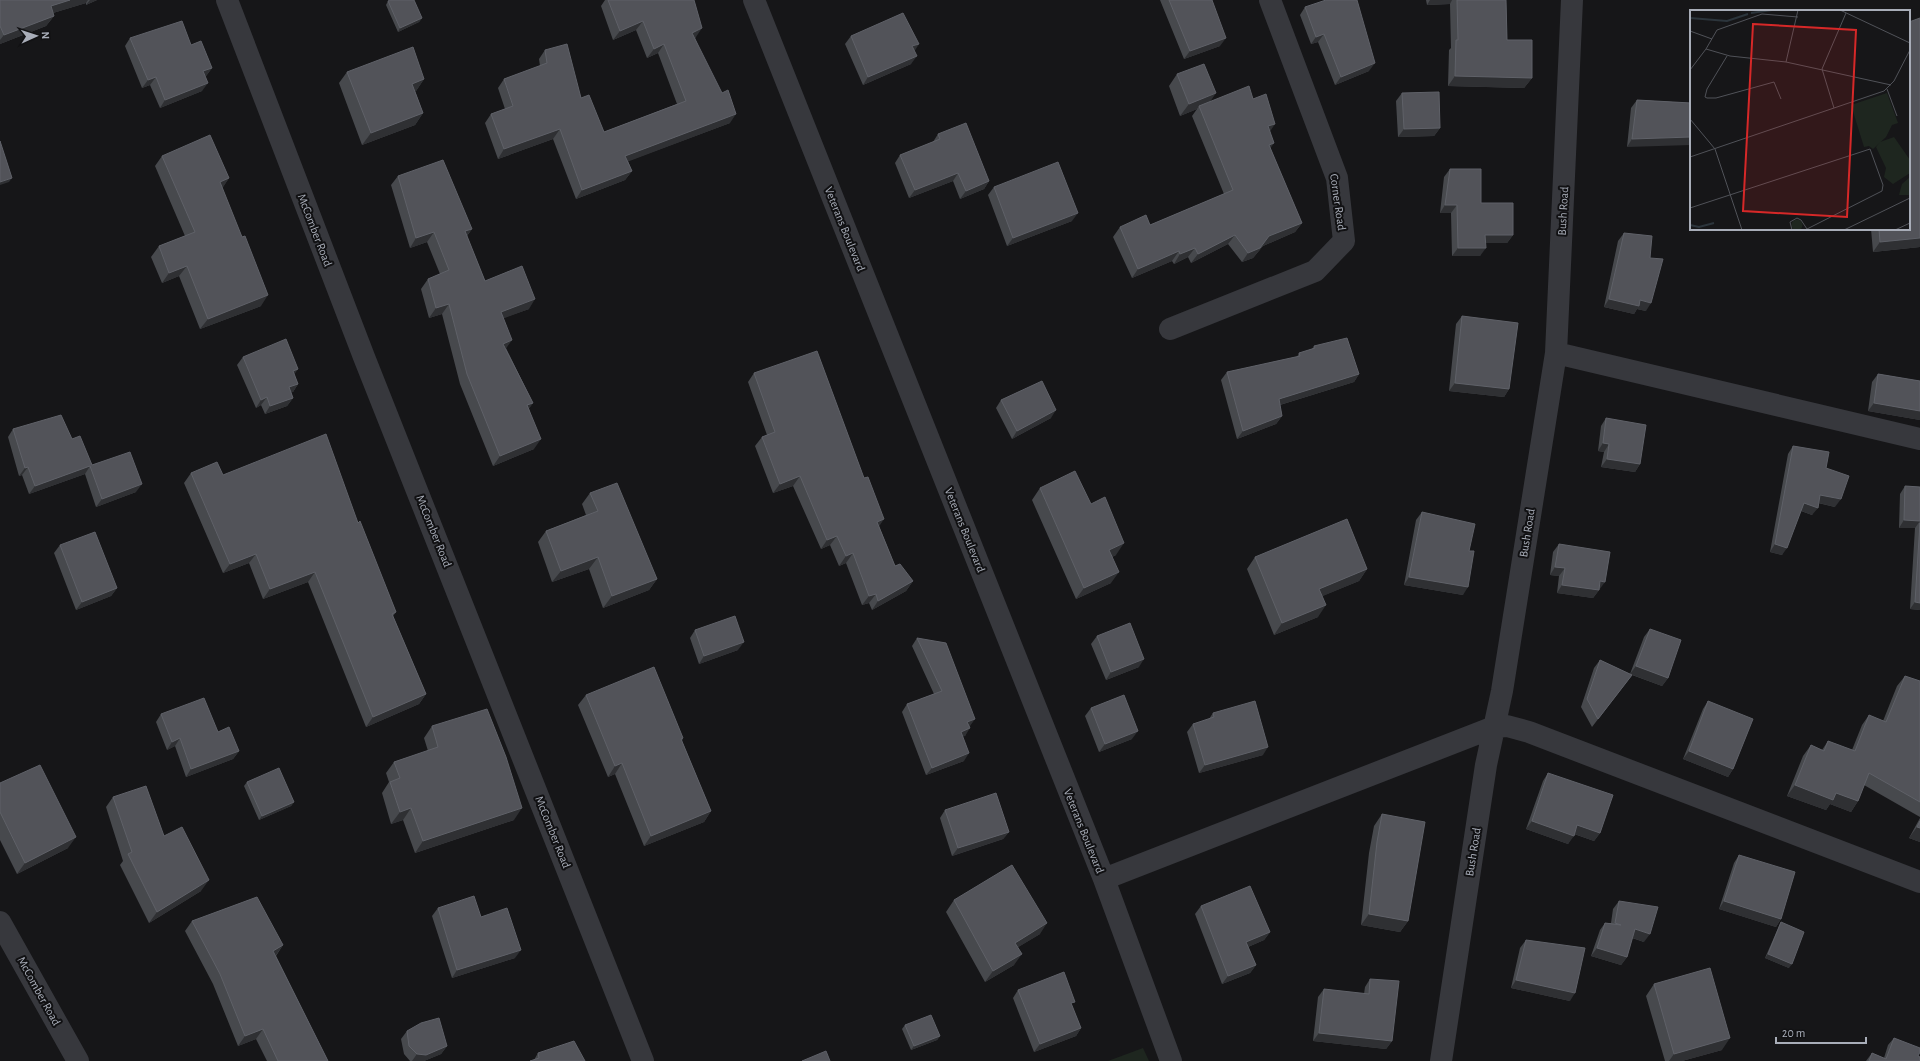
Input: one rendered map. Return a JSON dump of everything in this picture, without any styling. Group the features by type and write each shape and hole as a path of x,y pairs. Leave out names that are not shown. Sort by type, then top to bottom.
{"street":[{"name":"McComber Road","path":"227,0 364,357 643,1061"},
{"name":"Veterans Boulevard","path":"754,0 1104,879 1171,1061"},
{"name":"Corner Road","path":"1170,329 1315,271 1344,241 1337,178 1270,0"},
{"name":"Bush Road","path":"1441,1061 1485,772 1502,691 1556,353 1572,0"},
{"path":"1556,353 1920,439"},
{"path":"1104,879 1494,727 1507,726 1529,732 1920,882"},
{"name":"McComber Road","path":"0,922 78,1061"}],"shaded area":[{"path":"1143,1048 1149,1061 1108,1061"}],"building":[{"path":"0,0 70,0 51,6 54,16 4,35 0,26"},
{"path":"414,0 422,18 400,28 388,1"},
{"path":"608,0 694,0 702,28 692,33 722,93 728,90 736,114 625,156 632,171 582,190 560,129 504,149 491,114 513,106 504,79 547,63 545,50 567,44 581,98 589,95 604,132 686,101 664,44 654,49 643,21 620,31"},
{"path":"1169,0 1212,0 1226,38 1190,51"},
{"path":"1326,0 1357,0 1375,63 1341,77 1324,34 1316,37 1305,7"},
{"path":"1457,0 1506,0 1507,40 1532,40 1532,78 1455,76 1456,40 1458,40"},
{"path":"903,13 919,44 912,46 917,56 868,77 851,36"},
{"path":"1920,18 1920,238 1880,242 1879,230 1910,230 1910,22"},
{"path":"182,21 191,45 201,41 212,68 203,71 208,83 165,100 156,77 148,80 130,38"},
{"path":"413,47 424,79 412,84 423,113 371,133 347,72"},
{"path":"1204,64 1216,93 1189,104 1177,74"},
{"path":"1249,86 1253,99 1266,94 1275,124 1268,126 1274,143 1269,145 1302,223 1269,236 1260,248 1248,253 1235,235 1198,254 1195,248 1180,254 1179,251 1138,269 1120,227 1146,215 1150,225 1233,190 1199,106"},
{"path":"1439,92 1440,128 1404,129 1402,93"},
{"path":"1637,100 1690,103 1690,137 1632,139"},
{"path":"966,123 989,181 966,191 958,173 915,190 900,155 940,139 938,134"},
{"path":"210,135 229,178 220,182 242,237 245,236 268,295 208,319 187,266 169,273 159,246 195,232 162,156"},
{"path":"0,141 12,178 0,182"},
{"path":"443,160 472,229 465,231 485,281 522,266 535,299 501,312 512,340 503,344 533,403 527,405 541,439 500,456 467,374 449,304 436,308 428,279 449,270 434,232 416,238 398,176"},
{"path":"1058,162 1078,213 1013,238 994,187"},
{"path":"1450,169 1481,169 1481,203 1513,203 1513,235 1485,235 1486,248 1458,248 1457,205 1445,205"},
{"path":"1624,233 1652,236 1650,258 1663,259 1651,303 1640,300 1639,306 1609,299"},
{"path":"1462,316 1518,323 1509,389 1455,383"},
{"path":"1347,338 1359,374 1279,399 1282,416 1243,431 1227,372 1300,356 1299,353 1315,348 1314,346"},
{"path":"286,339 298,369 293,371 298,384 289,387 293,398 270,406 267,397 261,400 243,357"},
{"path":"817,351 864,478 868,477 884,519 877,522 895,566 900,564 913,581 878,601 876,594 869,596 853,553 846,556 837,536 827,540 800,476 780,484 762,437 775,432 754,373"},
{"path":"1878,374 1920,381 1920,411 1874,403"},
{"path":"1042,381 1056,410 1017,431 1001,400"},
{"path":"61,415 72,439 80,436 92,465 130,452 142,484 102,499 90,466 35,486 28,467 25,468 13,429"},
{"path":"1606,418 1646,425 1640,464 1607,459 1609,444 1603,443"},
{"path":"326,434 358,523 360,521 396,612 392,614 426,694 373,717 315,572 270,589 256,554 230,564 191,473 217,462 223,475"},
{"path":"1793,446 1829,452 1826,468 1849,476 1841,499 1820,495 1818,508 1804,503 1787,548 1775,544"},
{"path":"1075,471 1091,504 1105,497 1124,543 1109,550 1119,572 1084,588 1040,488"},
{"path":"617,483 657,579 612,596 598,557 561,571 546,531 598,511 590,493"},
{"path":"1905,486 1920,487 1920,521 1904,520"},
{"path":"1422,512 1475,524 1469,551 1474,551 1468,587 1409,577"},
{"path":"1347,519 1367,569 1319,589 1326,605 1282,623 1255,557"},
{"path":"1920,523 1920,603 1915,602"},
{"path":"95,532 117,588 82,602 60,545"},
{"path":"1559,544 1610,552 1605,582 1600,581 1599,590 1562,585 1565,568 1555,567"},
{"path":"735,616 744,642 704,656 695,630"},
{"path":"1130,623 1144,659 1111,672 1097,636"},
{"path":"1650,629 1681,640 1668,678 1636,666"},
{"path":"917,638 946,643 975,719 967,722 970,728 961,732 969,753 932,768 907,704 942,691"},
{"path":"1600,660 1632,675 1598,719 1587,699"},
{"path":"654,667 683,738 681,739 711,811 651,836 622,763 615,766 586,695"},
{"path":"1905,676 1920,681 1920,802 1869,773 1858,801 1836,793 1833,800 1795,785 1811,745 1824,751 1828,741 1855,751 1869,715 1886,722"},
{"path":"1124,695 1138,731 1105,744 1091,708"},
{"path":"204,698 218,732 229,727 239,751 191,769 180,738 172,742 161,714"},
{"path":"1255,701 1268,747 1205,765 1193,724 1214,717 1213,713"},
{"path":"1708,701 1753,719 1733,769 1689,751"},
{"path":"487,709 506,757 522,808 423,841 411,808 400,812 390,782 400,778 394,762 438,747 432,726"},
{"path":"40,765 76,837 25,863 0,812 0,783"},
{"path":"279,768 294,802 262,816 247,782"},
{"path":"1548,773 1613,795 1600,833 1577,825 1574,836 1532,821"},
{"path":"146,786 164,836 182,827 209,880 157,912 128,854 132,852 113,797"},
{"path":"996,793 1009,832 958,848 945,810"},
{"path":"1382,814 1425,822 1408,921 1369,914 1377,842"},
{"path":"1920,821 1920,828 1917,827"},
{"path":"1739,855 1795,872 1781,919 1724,901"},
{"path":"1012,865 1047,923 1015,943 1022,954 993,971 954,900"},
{"path":"1250,886 1270,932 1246,942 1256,965 1228,976 1201,906"},
{"path":"474,896 481,917 507,908 521,950 457,970 438,908"},
{"path":"257,897 283,945 273,951 328,1061 278,1061 263,1029 245,1036 220,974 192,921"},
{"path":"1619,901 1658,907 1650,934 1635,929 1627,957 1597,948 1605,923 1621,925 1615,923"},
{"path":"1781,922 1804,932 1792,964 1768,954"},
{"path":"1526,940 1585,948 1575,993 1516,980"},
{"path":"1710,968 1730,1038 1674,1054 1654,984"},
{"path":"1064,972 1075,1002 1071,1003 1081,1028 1040,1044 1018,990"},
{"path":"1370,979 1399,981 1392,1041 1319,1033 1324,989 1369,994"},
{"path":"931,1015 940,1036 914,1046 905,1025"},
{"path":"439,1018 447,1046 426,1055 417,1054 409,1046 407,1031 421,1023"},
{"path":"1894,1038 1920,1048 1918,1056 1920,1057 1920,1061 1869,1061 1872,1053 1886,1059"},
{"path":"574,1041 585,1061 530,1061 539,1058 538,1053"},
{"path":"826,1051 830,1061 802,1061"}]}
